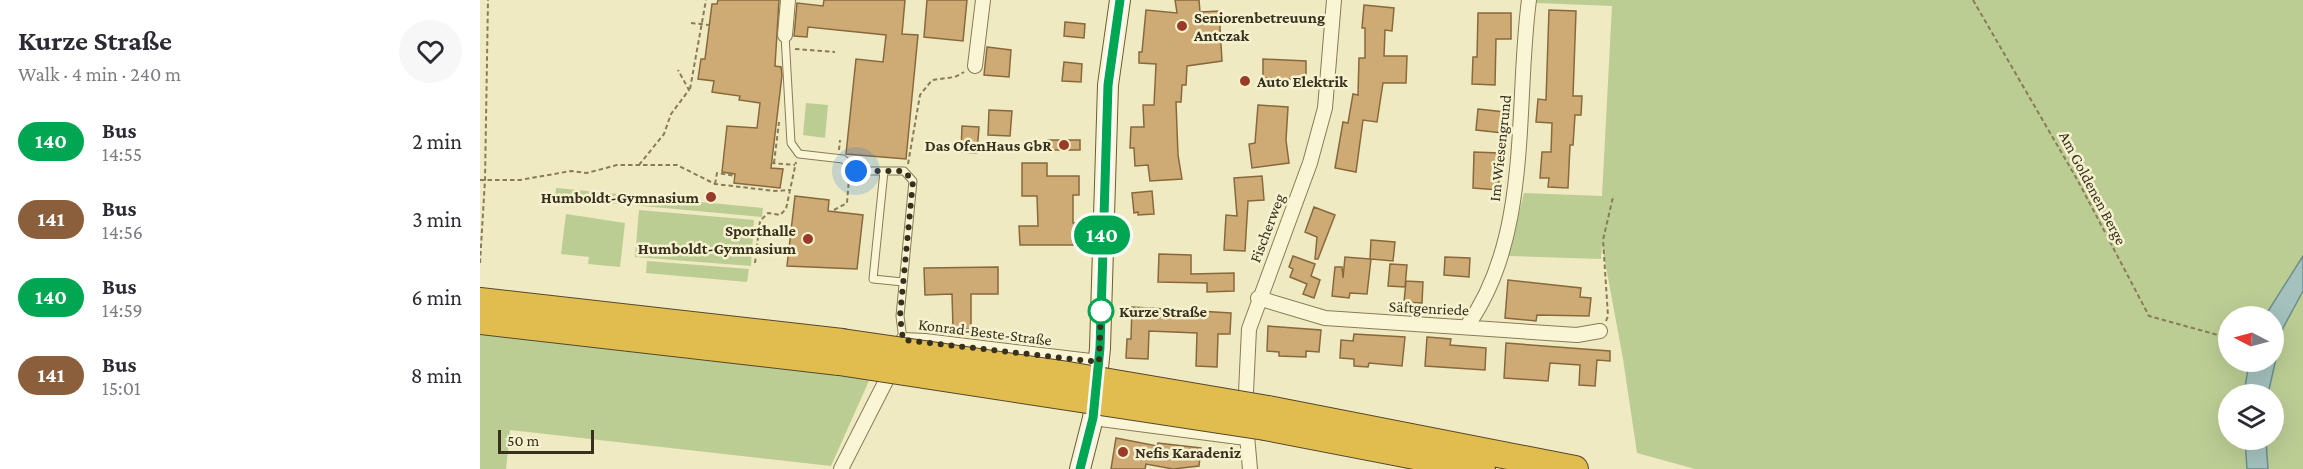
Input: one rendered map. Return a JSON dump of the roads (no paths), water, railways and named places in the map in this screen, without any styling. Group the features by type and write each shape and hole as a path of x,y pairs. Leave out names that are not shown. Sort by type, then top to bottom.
{"highway":[{"path":"482,311 1097,380 1260,425 1482,469"},
{"path":"1260,425 1575,469"}],"street":[{"path":"785,35 788,0"},
{"path":"975,66 983,0"},
{"path":"1080,469 1093,418 1099,362 1108,85 1120,0"},
{"name":"Fischerweg","path":"1251,469 1260,425 1245,383 1249,329 1258,297 1310,163 1325,108 1334,0"},
{"name":"Im Wiesengrund","path":"1467,326 1476,313 1493,277 1515,186 1529,0"},
{"name":"Säftgenriede","path":"1258,297 1325,318 1577,334 1600,331"},
{"name":"Konrad-Beste-Straße","path":"841,469 900,353 903,340 1099,362"},
{"path":"1093,418 1260,425"}],"lane":[{"path":"785,35 787,106 791,143 799,154 843,159 856,171 904,171 913,181 900,316 903,340"},
{"path":"884,171 873,279 903,282"}],"water":[{"path":"2303,256 2303,291 2284,326 2284,306 2271,306"},
{"path":"2247,372 2273,372 2270,384 2246,384"},
{"path":"2246,450 2267,450 2268,469 2247,469"}],"place":[{"name":"Seniorenbetreuung Antczak","path":"1182,26"},
{"name":"Auto Elektrik","path":"1245,81"},
{"name":"Das OfenHaus GbR","path":"1064,145"},
{"name":"Humboldt-Gymnasium","path":"711,197"},
{"name":"Sporthalle Humboldt-Gymnasium","path":"808,239"},
{"name":"Kurze Straße","path":"1101,311"},
{"name":"Nefis Karadeniz","path":"1123,452"}]}
